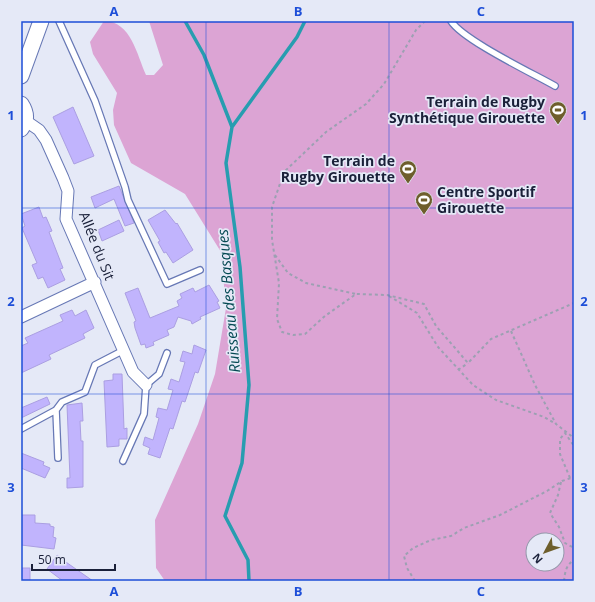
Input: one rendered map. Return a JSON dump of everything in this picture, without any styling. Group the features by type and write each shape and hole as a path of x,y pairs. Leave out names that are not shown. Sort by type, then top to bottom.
{"street":[{"path":"21,76 41,21"},
{"path":"21,104 26,114 23,125"},
{"name":"Allée du Sit","path":"23,125 39,130 46,140 68,191 66,219 95,282 133,372 146,385"},
{"path":"21,317 95,282"}],"lane":[{"path":"58,21 95,101 125,187 128,200 167,284 200,270"},
{"path":"450,21 454,26 473,40 555,86"},
{"path":"21,429 56,410 62,402 85,392 95,365 124,350"},
{"path":"123,461 144,414 146,385 159,374 167,353"},
{"path":"56,410 58,458"}],"path":[{"path":"356,294 324,316 305,334 293,335 282,332 277,319 279,283 272,240 272,207 284,172 326,132 366,104 384,84 416,30 425,21"},
{"path":"274,253 288,273 306,283 356,294 387,295 424,304 436,326 468,363"},
{"path":"387,295 417,313 438,347 473,385 496,400 544,417 556,424 565,433 574,446"},
{"path":"458,370 468,363 491,339 574,303"},
{"path":"511,331 535,385 556,424"},
{"path":"565,433 574,438"},
{"path":"565,433 560,439 560,454 570,478"},
{"path":"415,581 407,568 404,556 412,548 431,540 451,536 500,515 547,491 562,481 574,478"},
{"path":"562,481 550,513 559,527 565,542 574,548"},
{"path":"564,581 565,572 569,563 574,560"}],"shaded area":[{"path":"104,21 113,22 127,33 132,40 146,75 154,75 163,65 149,21 574,21 574,581 165,581 156,568 155,520 198,424 215,374 226,308 221,252 185,194 131,163 114,125 113,110 117,93 93,54 90,42"}],"building":[{"path":"73,107 94,156 74,164 53,117"},
{"path":"119,186 134,223 125,226 114,199 95,208 91,197"},
{"path":"39,207 43,218 46,217 52,231 49,232 63,268 60,269 65,280 48,288 43,277 38,279 32,265 37,263 22,228 25,226 21,214"},
{"path":"165,210 176,224 177,223 193,250 173,263 166,252 164,253 158,242 160,241 148,220"},
{"path":"119,220 124,231 102,241 98,230"},
{"path":"209,285 219,301 217,302 220,308 200,317 201,319 192,324 191,321 178,317 174,327 167,330 169,335 153,342 154,345 146,348 145,344 141,345 135,328 134,322 136,321 125,293 138,288 150,318 179,306 177,301 182,298 180,294 193,288 195,292"},
{"path":"72,310 75,316 86,310 94,328 83,334 85,338 49,355 51,359 21,373 21,346 28,343 25,338 63,321 60,315"},
{"path":"194,345 206,350 198,373 195,372 185,402 182,401 173,429 170,428 160,458 148,454 150,448 143,445 145,437 153,440 159,418 156,417 158,408 167,410 173,390 168,389 171,379 179,382 185,362 180,361 183,351 192,354"},
{"path":"113,374 122,374 124,429 127,428 127,439 119,439 119,446 107,447 104,381 113,380"},
{"path":"47,397 50,404 21,418 21,408"},
{"path":"82,403 83,421 80,421 81,441 83,441 83,487 67,488 67,478 70,478 67,405"},
{"path":"21,453 44,462 43,465 50,468 45,478 21,468"},
{"path":"21,515 35,515 35,523 50,524 50,526 54,527 53,537 56,538 54,549 21,545"},
{"path":"57,555 93,581 63,581 47,569"},
{"path":"21,568 30,568 30,581 21,581"}],"waterway":[{"name":"Ruisseau des Basques","path":"185,21 204,55 232,127 226,163 240,267 249,385 242,463 225,516 248,560 249,581"},
{"path":"232,127 297,37 305,21"}],"place":[{"name":"Terrain de Rugby Synthétique Girouette","path":"558,125"},
{"name":"Terrain de Rugby Girouette","path":"408,184"},
{"name":"Centre Sportif Girouette","path":"424,215"}]}
